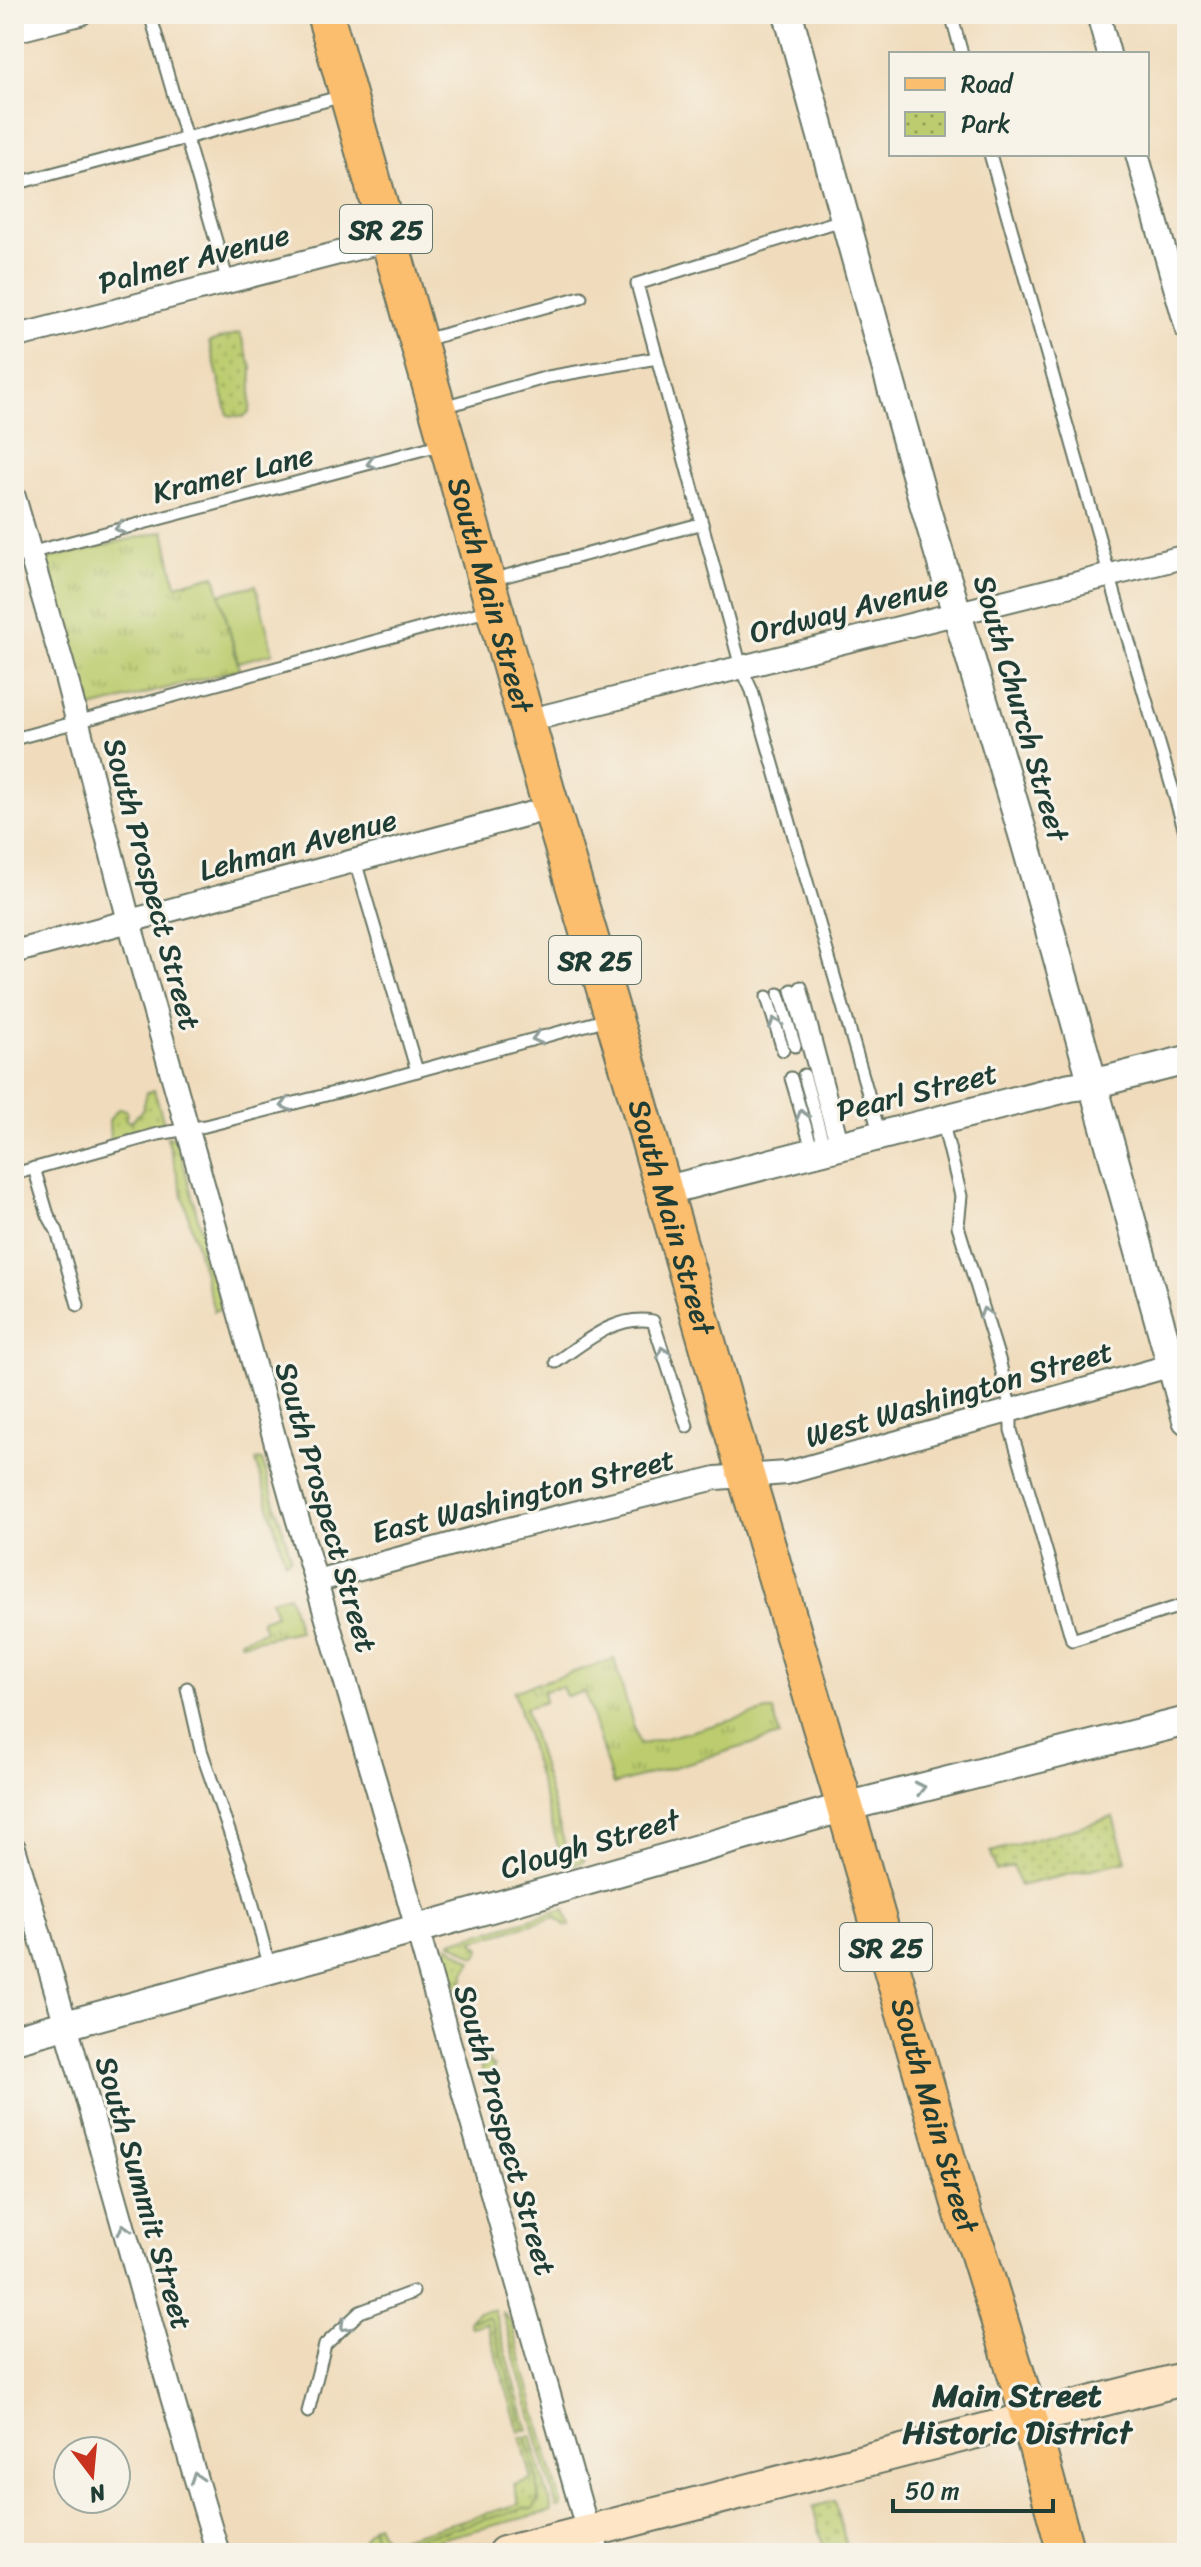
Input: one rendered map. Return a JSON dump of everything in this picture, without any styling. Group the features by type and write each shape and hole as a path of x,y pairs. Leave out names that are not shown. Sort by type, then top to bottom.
{"main road":[{"name":"South Main Street","path":"325,14 612,1018 965,2221 977,2248 1029,2418 1066,2553"},
{"path":"504,2553 591,2543 1029,2418 1187,2378"}],"street":[{"path":"14,31 80,14"},
{"name":"South Church Street","path":"788,14 924,503 1029,857 1092,1084 1179,1363 1187,1420"},
{"path":"1098,14 1108,52"},
{"path":"1138,156 1187,329"},
{"name":"Palmer Avenue","path":"14,337 389,240"},
{"name":"South Prospect Street","path":"14,497 22,554 78,722 129,921 591,2543"},
{"name":"Ordway Avenue","path":"526,721 1187,556"},
{"name":"Lehman Avenue","path":"14,952 551,808"},
{"name":"Pearl Street","path":"663,1191 1187,1060"},
{"name":"West Washington Street","path":"746,1476 787,1473 1179,1363"},
{"name":"East Washington Street","path":"316,1581 629,1498 716,1478 746,1476"},
{"name":"Clough Street","path":"14,2039 417,1929 845,1807 1187,1721"},
{"name":"South Summit Street","path":"14,1848 218,2553"}],"lane":[{"path":"150,14 228,282"},
{"path":"951,14 961,52"},
{"path":"14,184 348,95"},
{"path":"991,156 1187,838"},
{"path":"845,219 637,284 700,524 741,667 752,691 880,1136"},
{"path":"418,342 581,297"},
{"path":"437,409 548,377 657,358"},
{"name":"Kramer Lane","path":"22,554 447,443"},
{"path":"14,739 490,595 700,524"},
{"path":"355,861 417,1071"},
{"path":"796,988 830,1148"},
{"path":"773,995 789,1048"},
{"path":"15,1171 417,1071 612,1018"},
{"path":"797,1076 830,1148"},
{"path":"942,1120 961,1196 958,1226 1007,1388 1011,1430 1072,1640 1187,1604"},
{"path":"34,1168 48,1215 57,1231 78,1305"},
{"path":"556,1362 595,1334 636,1318 653,1321 687,1426"},
{"path":"187,1688 201,1750 247,1883 270,1969"},
{"path":"308,2412 325,2345 360,2312 413,2292"}],"green space":[{"path":"240,333 252,368 250,411 243,417 228,415 209,342"},
{"path":"164,531 176,585 215,575 239,669 88,709 46,559"},
{"path":"256,585 273,653 238,662 220,594"},
{"path":"154,1090 165,1126 110,1143 109,1120 118,1109 127,1112 126,1120 131,1122 143,1109 147,1092"},
{"path":"167,1137 177,1139 222,1308 214,1311"},
{"path":"262,1460 291,1557 285,1562 256,1461"},
{"path":"289,1595 299,1631 241,1643 240,1640 265,1631 261,1620 276,1615 271,1600"},
{"path":"614,1659 639,1745 767,1711 774,1711 779,1736 613,1785 585,1692 566,1696 562,1687 543,1691 545,1702 525,1708 569,1859 584,1855 584,1861 568,1867 563,1864 514,1691"},
{"path":"1113,1817 1126,1861 1019,1886 1013,1866 996,1871 991,1852"},
{"path":"565,1909 570,1926 556,1917 473,1941 481,1949 476,1957 451,1942"},
{"path":"448,1945 472,1961 462,1986 480,2053 494,2067 488,2085 447,1954"},
{"path":"494,2310 528,2430 524,2430 487,2317 470,2320 477,2312"},
{"path":"502,2311 511,2322 562,2507 557,2508"},
{"path":"488,2317 524,2430 519,2432 487,2323 471,2327 469,2324 470,2320"},
{"path":"531,2435 552,2511 384,2553 366,2553 363,2538 372,2526 378,2549 539,2502 537,2478 526,2437"},
{"path":"526,2437 538,2485 537,2504 533,2510 523,2509 378,2549 372,2526 377,2524 386,2542 519,2504 514,2485 532,2479 521,2438"},
{"path":"834,2501 849,2553 825,2553 813,2507"}],"district":[{"name":"Main Street Historic District","path":"1017,2414"}]}
